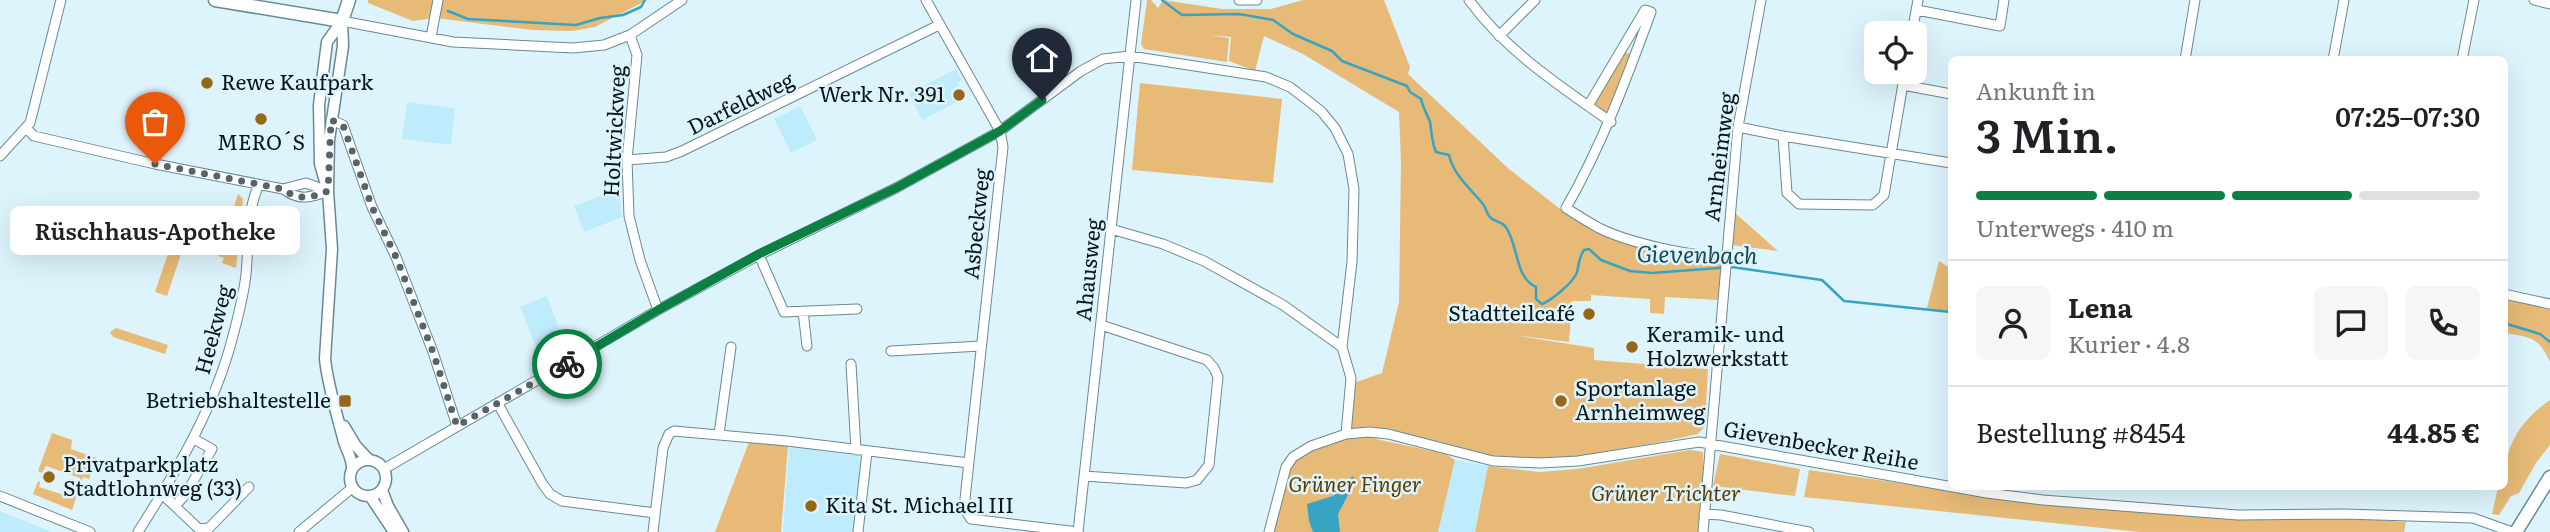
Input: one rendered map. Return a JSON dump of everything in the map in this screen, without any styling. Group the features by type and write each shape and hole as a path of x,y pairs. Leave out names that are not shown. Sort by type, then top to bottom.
{"main road":[{"path":"215,0 342,21 349,0"},
{"path":"2514,532 2550,477"}],"street":[{"path":"0,156 30,123 61,0"},
{"path":"431,37 438,0"},
{"path":"342,21 453,42 573,48 604,45 631,35 682,0"},
{"name":"Asbeckweg","path":"926,0 1000,131 1003,147 964,508 971,519 1065,530"},
{"name":"Ahausweg","path":"1065,530 1078,531 1136,0"},
{"path":"1239,0 1257,0"},
{"path":"1469,0 1499,36 1537,69 1611,122"},
{"path":"1499,36 1535,0"},
{"name":"Arnheimweg","path":"1703,532 1738,127 1761,0"},
{"path":"1917,5 2000,26 2004,0"},
{"path":"2186,56 2195,0"},
{"path":"2334,56 2344,0"},
{"path":"2463,56 2474,0"},
{"path":"2534,0 2550,4"},
{"path":"1588,106 1645,10 1651,12 1611,122 1566,208 1600,229 1629,239 1727,259"},
{"path":"342,21 343,46 331,120 328,191 332,249 325,359 327,376 352,461 349,478 352,488 359,495 369,496 382,490"},
{"path":"328,191 320,164 319,105 327,42 342,21"},
{"name":"Darfeldweg","path":"627,160 666,156 682,151 939,25"},
{"name":"Holtwickweg","path":"631,35 637,55 627,160 630,222 658,310"},
{"path":"384,469 759,254 896,188 1000,131 1081,71 1102,59 1130,55 1266,77 1290,87 1321,111 1335,128 1348,155 1353,189 1352,262 1342,347 1351,379 1346,434"},
{"path":"1783,136 1787,193 1799,204 1874,205 1884,195 1903,85 1948,93"},
{"path":"331,120 343,125 372,207 396,257 433,352 457,426"},
{"path":"1738,127 1948,162"},
{"path":"26,128 33,136 259,185 283,189 306,183 328,191"},
{"name":"Heekweg","path":"138,532 194,439 218,382 234,333 246,278 255,193 259,185"},
{"path":"283,189 292,196 308,199 328,191"},
{"path":"1111,229 1163,244 1204,261 1283,305 1342,347"},
{"path":"759,254 784,312 857,309"},
{"path":"2508,295 2550,304"},
{"path":"803,311 807,346"},
{"path":"1084,476 1186,483 1196,480 1209,465 1218,377 1214,368 1207,360 1101,325"},
{"path":"891,351 981,346"},
{"path":"719,434 731,347"},
{"path":"851,364 856,450"},
{"path":"498,404 550,494 562,501 655,513"},
{"path":"341,421 356,446 369,460 380,464 384,469 386,480 382,490 403,532"},
{"path":"653,532 663,448 669,434 681,430 969,463"},
{"name":"Gievenbecker Reihe","path":"1269,532 1286,467 1293,457 1311,446 1346,434 1388,434 1493,461 1540,463 1578,461 1690,442 1948,486"},
{"path":"175,506 185,495 212,449 194,439"},
{"path":"858,532 867,452"},
{"path":"352,468 359,462 369,460"},
{"path":"162,494 200,529 209,528 249,487"},
{"path":"299,532 352,488"},
{"name":"Gievenbecker Reihe","path":"1970,490 2043,500 2238,515 2345,514 2473,518 2514,532"},
{"path":"0,496 90,532"},
{"path":"369,496 394,532"},
{"path":"1704,514 1809,532"}],"shaded area":[{"path":"956,69 962,80 958,83 966,97 922,120 909,93"},
{"path":"407,102 455,108 451,145 402,139"},
{"path":"800,106 817,140 791,153 774,119"},
{"path":"619,189 622,217 584,232 574,206"},
{"path":"547,296 567,349 541,359 520,307"},
{"path":"789,446 863,457 854,532 783,532"},
{"path":"1455,460 1488,466 1475,532 1438,532"},
{"path":"0,511 52,532 0,532"}],"green space":[{"path":"368,0 647,0 595,27 572,31 532,30 435,18 413,21 368,3"},
{"path":"1147,0 1151,0 1158,8 1163,0 1222,9 1271,9 1303,0 1384,0 1410,67 1408,74 1509,169 1564,212 1599,232 1723,256 1719,300 1665,297 1664,314 1650,313 1650,299 1591,295 1591,301 1572,301 1569,342 1514,335 1594,348 1594,360 1708,369 1705,426 1698,434 1661,442 1578,456 1541,459 1494,457 1344,430 1351,384 1382,373 1399,302 1399,112 1303,54 1264,36 1255,71 1229,61 1231,37 1209,35 1229,38 1227,62 1144,49 1141,44"},
{"path":"1625,52 1630,54 1606,114 1592,105"},
{"path":"1140,83 1282,99 1273,183 1132,170"},
{"path":"238,194 243,199 236,268 222,263 224,258 218,256"},
{"path":"1735,213 1778,251 1732,245"},
{"path":"173,239 185,242 167,296 155,292"},
{"path":"1939,261 1948,267 1948,312 1927,308"},
{"path":"2508,299 2550,308 2550,362 2542,347 2521,336 2508,334"},
{"path":"116,328 168,345 165,354 113,337 110,332"},
{"path":"2550,400 2550,445 2519,493 2511,496 2499,515 2492,514 2497,490 2508,490 2510,448 2521,427"},
{"path":"52,433 72,440 71,449 97,458 89,479 83,477 72,510 33,494 38,481 39,487 73,498 80,478 46,466 42,473 38,471"},
{"name":"Grüner Finger","path":"1373,435 1376,439 1446,454 1455,460 1438,532 1270,532 1289,469 1299,454 1343,436 1360,438"},
{"path":"749,442 788,446 781,532 715,532"},
{"name":"Grüner Trichter","path":"1690,450 1703,452 1704,488 1699,532 1475,532 1488,466 1539,472 1577,469"},
{"path":"1720,454 1800,469 1795,496 1713,486"},
{"path":"1809,470 1968,493 2260,518 2322,516 2406,522 2404,532 2140,532 1804,497"}],"water":[{"path":"1353,476 1356,480 1338,514 1340,532 1313,532 1307,504 1333,496"}],"waterway":[{"name":"Gievenbach","path":"448,11 468,19 576,25 623,15 641,7 645,0"},
{"name":"Gievenbach","path":"1162,0 1182,15 1239,14 1273,20 1293,34 1332,51 1342,61 1407,86 1410,92 1421,99 1430,122 1436,152 1449,155 1459,176 1483,204 1490,217 1505,226 1513,242 1520,268 1529,282 1536,287 1536,299 1542,304 1572,281 1582,253 1589,249 1601,260 1630,271 1652,273 1732,267 1822,280 1844,301 1948,312"},
{"name":"Gievenbach","path":"2508,324 2540,334 2550,342"}],"way so far":[{"path":"155,164 283,189 292,196 308,199 328,191 331,120 339,122 343,125 372,207 396,257 433,352 457,426 567,364"}],"place":[{"name":"Rewe Kaufpark","path":"207,83"},
{"name":"Werk Nr. 391","path":"959,95"},
{"name":"MERO´S","path":"261,119"},
{"name":"Rüschhaus-Apotheke","path":"155,164"},
{"name":"Stadtteilcafé","path":"1589,314"},
{"name":"Keramik- und Holzwerkstatt","path":"1632,347"},
{"name":"Betriebshaltestelle","path":"345,401"},
{"name":"Sportanlage Arnheimweg","path":"1561,401"},
{"name":"Privatparkplatz Stadtlohnweg (33)","path":"49,477"},
{"name":"Kita St. Michael III","path":"811,506"}],"route":[{"path":"567,364 759,254 896,188 1000,131 1042,100"}]}
